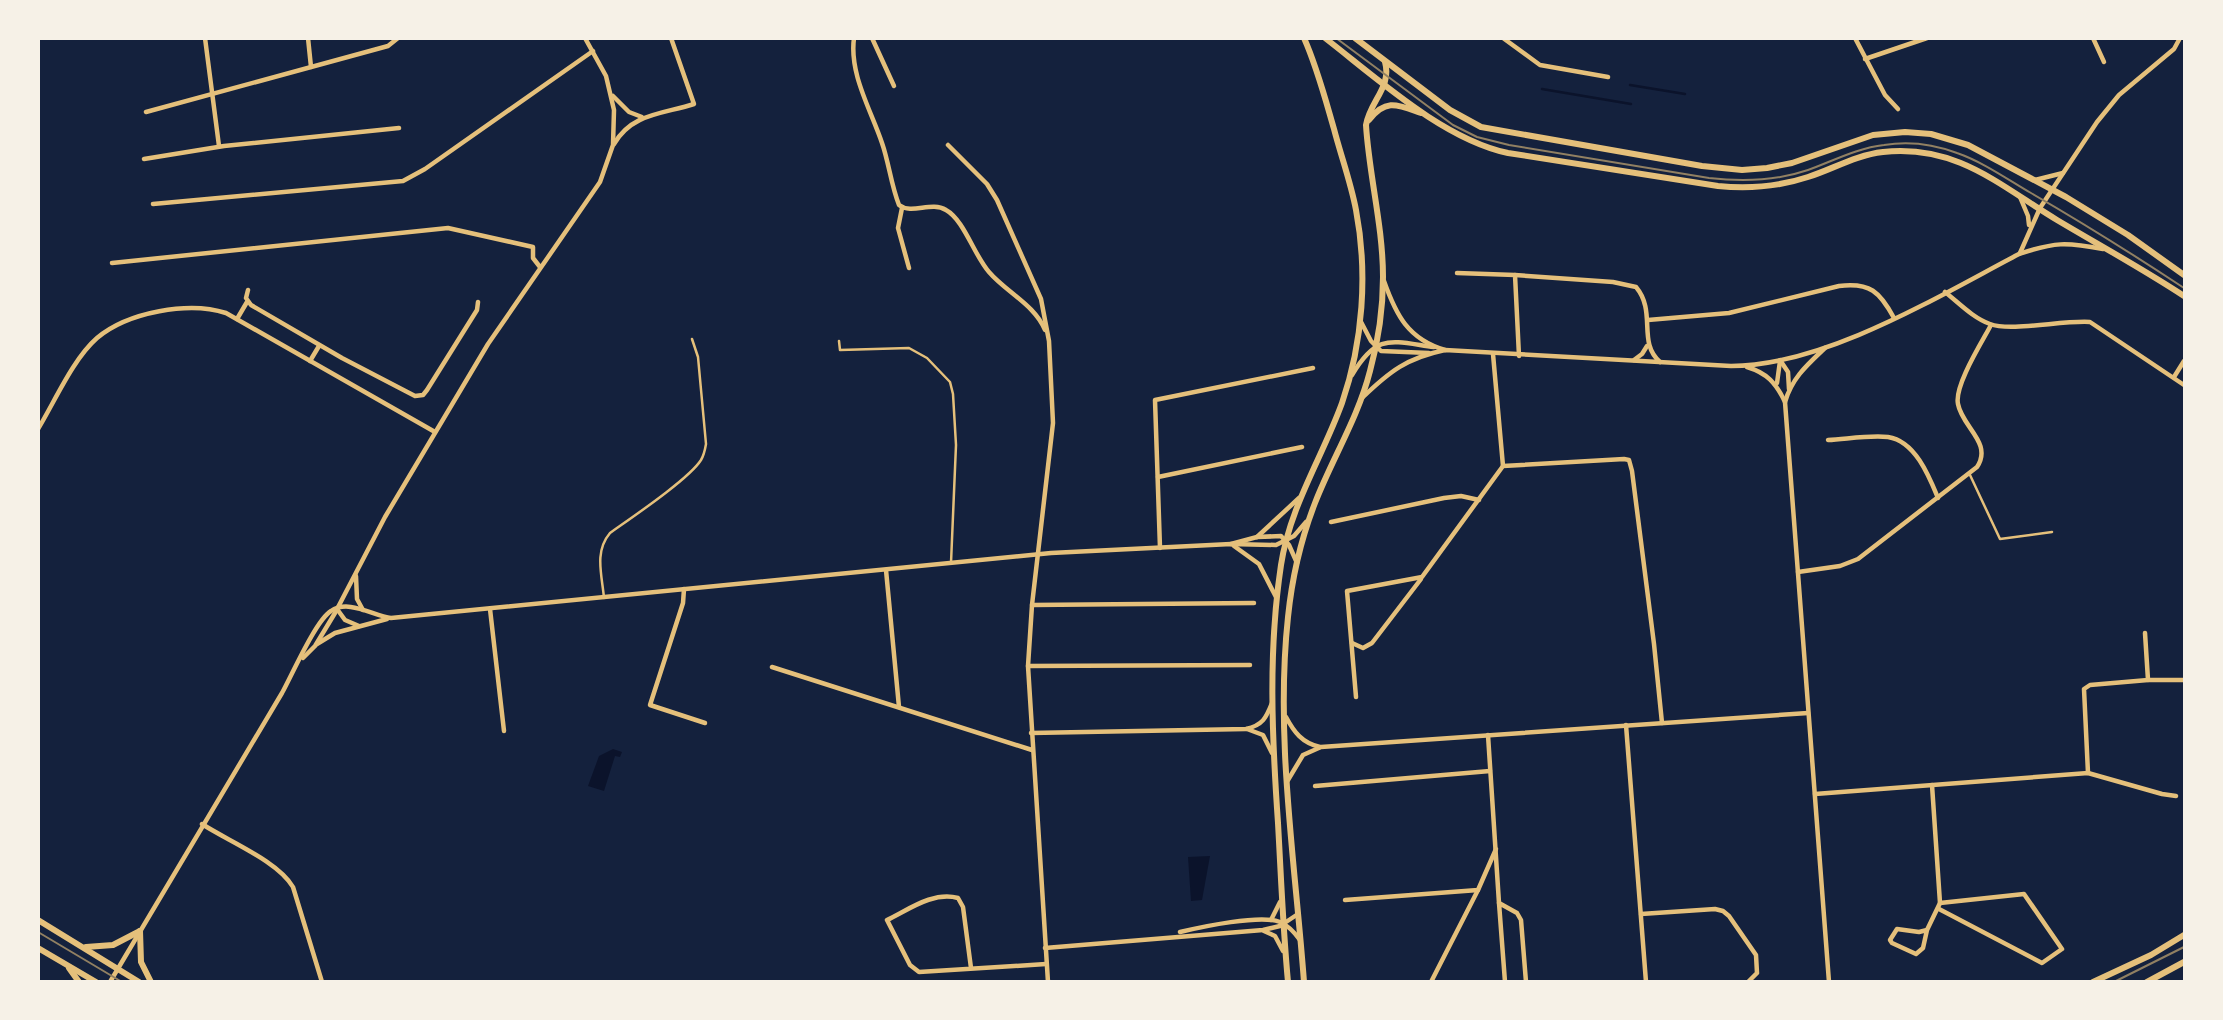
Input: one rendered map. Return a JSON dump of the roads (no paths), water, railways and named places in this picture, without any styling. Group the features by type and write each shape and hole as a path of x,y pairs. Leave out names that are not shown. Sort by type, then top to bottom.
{"street":[{"path":"205,38 219,146"},
{"path":"308,38 311,67"},
{"path":"146,112 388,46 398,38"},
{"path":"585,38 607,76 612,95 613,145"},
{"path":"315,646 435,432 488,344 600,182 613,145 623,131 643,117 694,104 671,38"},
{"path":"854,38 854,59 861,87 882,144 898,203 902,208 898,228 909,268"},
{"path":"872,38 894,86"},
{"path":"1288,982 1272,703 1277,601 1286,540 1299,498 1329,435 1348,382 1360,318 1362,257 1355,207 1317,70 1304,38"},
{"path":"1325,38 1426,114 1464,139 1498,151 1718,186 1758,187 1784,183 1868,155 1910,151 1931,153 1964,163 2018,193 2185,296"},
{"path":"1355,38 1450,110 1489,129 1702,166 1742,170 1791,163 1873,135 1918,132 1968,145 2053,190 2128,235 2185,275"},
{"path":"1503,38 1540,65 1608,77"},
{"path":"1855,38 1885,95 1898,109"},
{"path":"1866,59 1927,38"},
{"path":"2092,38 2104,62"},
{"path":"2019,254 2040,208 2107,109 2119,95 2174,49 2180,38"},
{"path":"153,204 403,181 425,169 593,51"},
{"path":"1304,982 1287,781 1285,717 1288,618 1297,563 1310,517 1361,398 1375,346 1383,279 1366,124 1385,84 1388,74 1385,62"},
{"path":"612,95 629,112 643,117"},
{"path":"1366,124 1377,110 1388,105 1426,114"},
{"path":"144,159 219,146 398,128"},
{"path":"948,145 987,184 997,200 1039,293 1049,341 1054,423 1032,605 1028,666 1048,982"},
{"path":"2032,180 2064,173"},
{"path":"2018,193 2028,216 2029,231"},
{"path":"902,208 934,206 947,211 959,224 990,274 1038,318 1049,341"},
{"path":"112,263 447,228 533,247 533,258 540,267"},
{"path":"1360,318 1375,346 1384,351 1446,350 1742,366 1780,360 1828,345 1894,318 2019,254 2045,245 2059,243 2108,250"},
{"path":"1457,272 1633,285 1643,297 1648,320 1647,345 1642,354 1631,361"},
{"path":"1515,275 1519,356"},
{"path":"1383,279 1401,320 1433,350"},
{"path":"1648,320 1729,313 1854,284 1864,285 1875,292 1894,318"},
{"path":"237,319 247,301 248,290"},
{"path":"1945,292 1991,325 2090,322 2185,385"},
{"path":"247,301 319,345 412,395 420,396 427,390 477,310 478,302"},
{"path":"38,429 78,362 88,348 105,333 146,316 180,309 205,308 237,319 435,432"},
{"path":"1798,572 1840,566 1858,559 1970,475 1980,461 1981,447 1960,411 1957,400 1959,390 1991,325"},
{"path":"1348,382 1364,356 1384,342 1433,350"},
{"path":"310,362 319,345"},
{"path":"1647,345 1660,362"},
{"path":"1785,402 1789,389 1803,368 1828,345"},
{"path":"1361,398 1393,369 1433,350"},
{"path":"1352,642 1363,648 1372,643 1503,466 1493,354"},
{"path":"1777,384 1780,360"},
{"path":"1780,360 1787,372 1789,389"},
{"path":"2174,377 2185,361"},
{"path":"1742,366 1760,372 1777,384 1785,402 1829,982"},
{"path":"1160,548 1155,400 1313,368"},
{"path":"1828,440 1885,437 1905,443 1916,457 1938,498"},
{"path":"1158,478 1302,447"},
{"path":"1503,466 1624,458 1629,460 1662,723"},
{"path":"1331,522 1444,498 1461,496 1479,500"},
{"path":"1256,537 1299,498"},
{"path":"300,661 329,635 391,618 1085,551 1231,544 1278,545 1297,534 1310,517"},
{"path":"1231,544 1256,537 1279,535 1286,540 1297,563"},
{"path":"1231,544 1246,552 1259,564 1277,601"},
{"path":"357,569 355,589 364,611"},
{"path":"886,570 899,708"},
{"path":"1356,696 1348,591 1422,577"},
{"path":"684,589 683,603 650,705 705,723"},
{"path":"1032,605 1254,603"},
{"path":"110,982 325,616 346,606 391,618"},
{"path":"337,608 339,615 345,620 359,626"},
{"path":"490,609 504,731"},
{"path":"2144,633 2148,680"},
{"path":"1028,666 1250,666"},
{"path":"772,667 1032,751"},
{"path":"2088,773 2084,689 2090,685 2185,680"},
{"path":"1031,733 1246,729 1263,722 1272,703"},
{"path":"1285,717 1299,737 1310,745 1321,747 1808,713"},
{"path":"1626,725 1646,982"},
{"path":"1246,729 1263,735 1274,757"},
{"path":"1488,735 1505,982"},
{"path":"1287,781 1303,755 1321,747"},
{"path":"1315,786 1490,771"},
{"path":"1815,794 2088,773 2176,796"},
{"path":"1927,930 1919,932 1897,929 1890,940 1916,954 1923,948 1927,930 1940,906 1932,785"},
{"path":"202,824 289,879 323,982"},
{"path":"1431,982 1496,849"},
{"path":"1345,900 1478,890"},
{"path":"2024,894 2062,949 2042,963 1940,906 2024,894"},
{"path":"971,968 963,907 958,898 950,896 930,899 887,920 910,965 916,971 1046,964"},
{"path":"1271,920 1282,899"},
{"path":"1499,903 1517,913 1521,920 1526,982"},
{"path":"1641,914 1715,909 1723,911 1758,958 1757,973 1748,982"},
{"path":"1045,948 1263,930 1284,924 1298,913"},
{"path":"38,920 139,982"},
{"path":"1180,932 1205,925 1271,920 1284,924 1301,941"},
{"path":"1203,935 1205,925"},
{"path":"1263,930 1275,936 1286,957"},
{"path":"85,947 113,945 140,931"},
{"path":"140,931 141,962 151,982"},
{"path":"2093,982 2151,955 2185,935"},
{"path":"38,948 96,982"},
{"path":"2147,982 2185,962"},
{"path":"65,964 79,982"}],"lane":[{"path":"604,598 600,554 605,540 689,473 705,452 699,364 692,339"},
{"path":"839,341 840,350 916,350 950,382 956,445 951,564"},
{"path":"1970,475 2000,539 2052,532"}],"water":[{"path":"613,749 622,752 620,757 615,756 604,791 588,786 599,756"},
{"path":"1210,856 1202,900 1191,901 1188,857"}],"waterway":[{"path":"1630,85 1685,94"},
{"path":"1542,89 1631,104"}],"tram line":[{"path":"1336,38 1453,125 1477,137 1509,145 1734,180 1796,174 1855,152 1884,145 1911,143 1948,150 1995,171 2184,288"},
{"path":"38,932 122,982"},
{"path":"2114,982 2184,947"}]}
